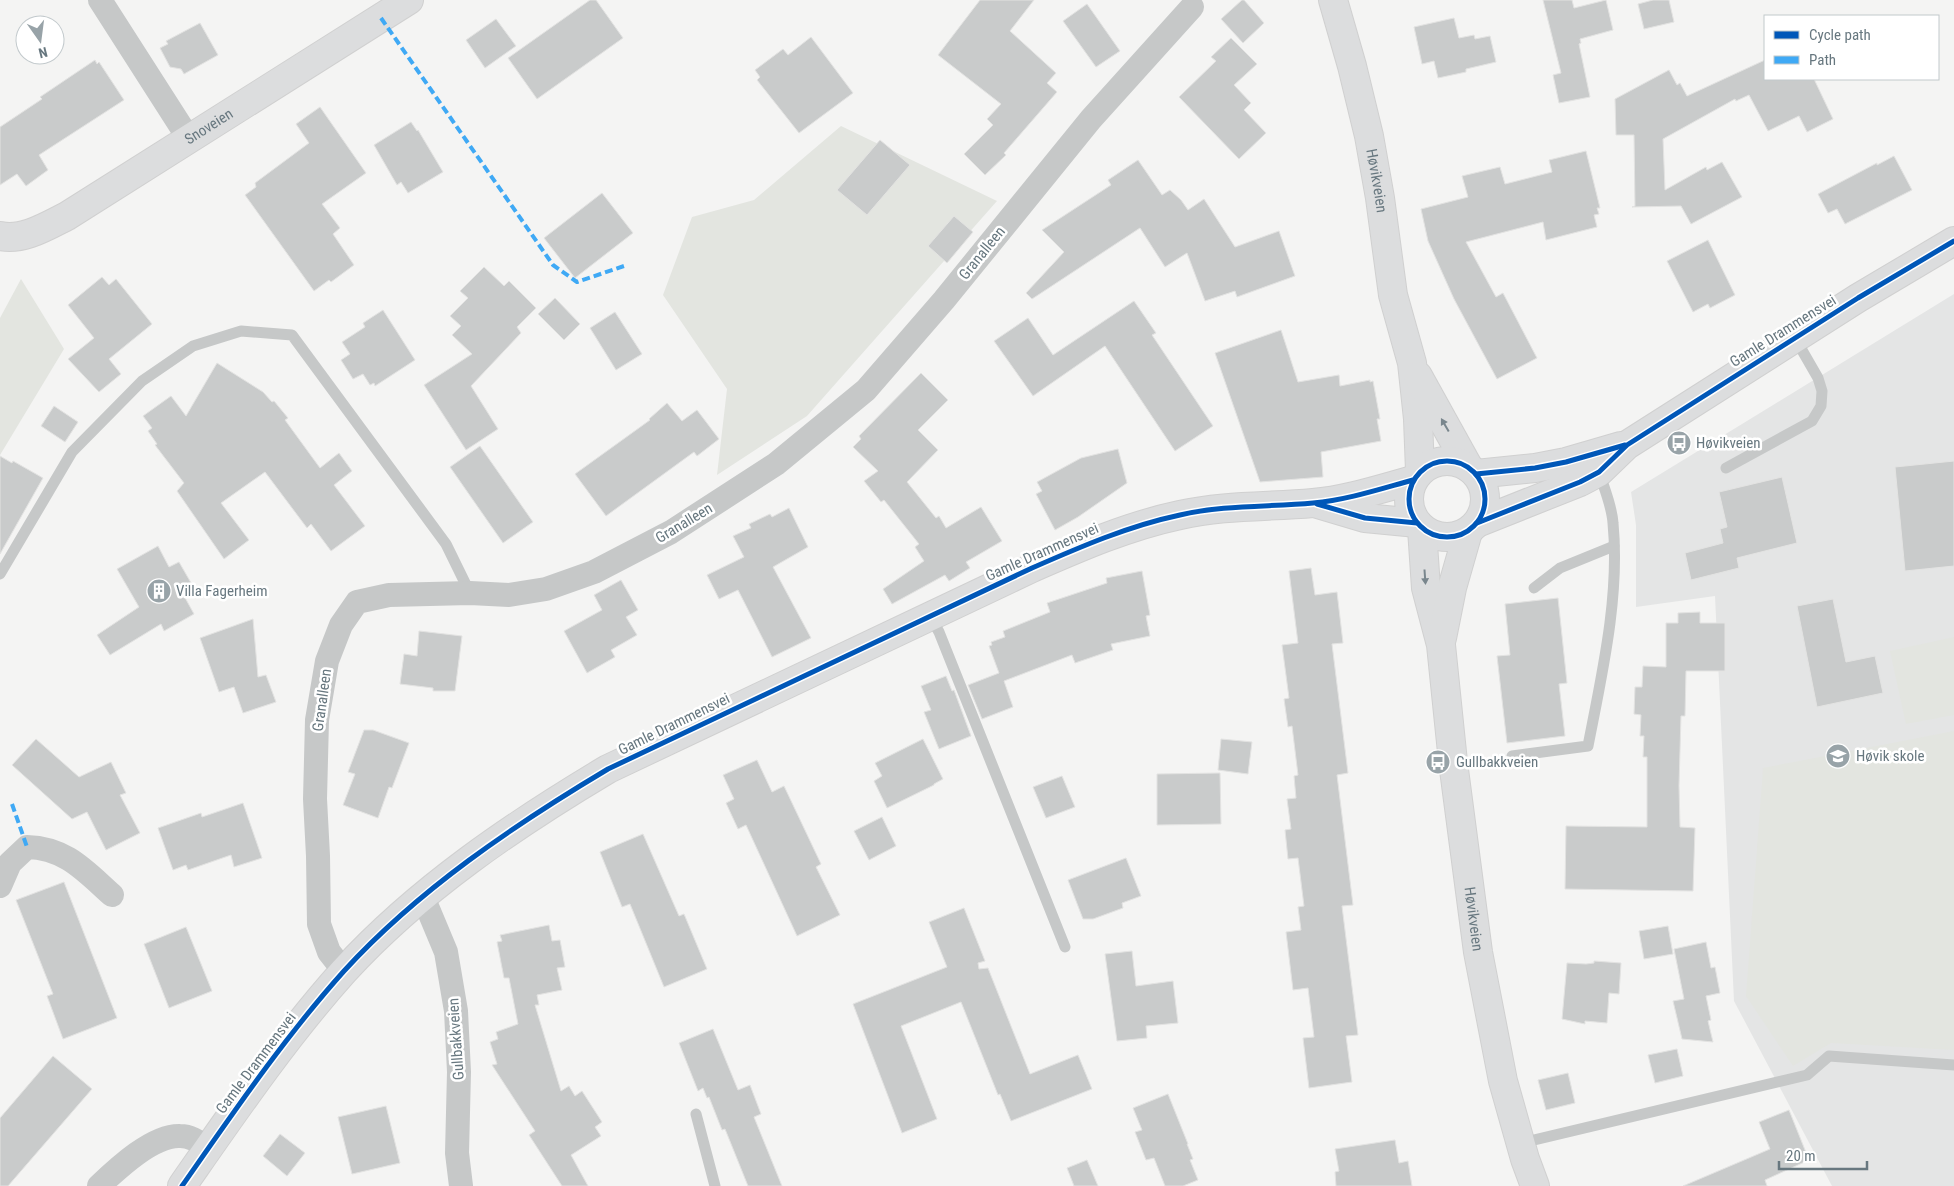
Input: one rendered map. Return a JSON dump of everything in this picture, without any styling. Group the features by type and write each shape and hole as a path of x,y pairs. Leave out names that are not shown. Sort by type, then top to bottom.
{"main road":[{"name":"Snoveien","path":"0,236 22,235 41,229 67,216 409,0"},
{"name":"Høvikveien","path":"1334,0 1369,136 1380,198 1393,295 1412,363 1418,419 1416,475"},
{"name":"Gamle Drammensvei","path":"1472,528 1580,482 1595,464 1795,338 1954,242"},
{"name":"Høvikveien","path":"1412,363 1473,471"},
{"path":"1444,460 1457,462 1473,471 1483,485 1486,498 1484,512 1472,528 1456,537 1444,538 1432,535 1419,526 1409,510 1408,495 1416,475 1431,464 1444,460"},
{"path":"1473,471 1595,464"},
{"name":"Gamle Drammensvei","path":"182,1186 274,1057 344,971 384,931 423,897 483,850 561,797 608,770 930,616 1065,553 1131,528 1181,514 1247,506 1314,503 1367,493 1416,475"},
{"name":"Gamle Drammensvei","path":"1314,503 1365,518 1419,526"},
{"name":"Høvikveien","path":"1419,526 1426,588 1440,645 1478,952 1503,1081 1535,1186"},
{"name":"Høvikveien","path":"1440,645 1452,588 1472,528"}],"street":[{"path":"100,0 189,139"},
{"name":"Granalleen","path":"344,971 329,952 319,924 315,800 317,720 327,662 340,625 357,602 389,594 470,593 509,596 546,589 594,572 671,532 776,464 866,390 944,300 1091,119 1192,6"},
{"path":"0,886 10,863 21,852 27,847 41,848 66,856 112,896"},
{"name":"Gullbakkveien","path":"423,897 446,952 456,1011 460,1072 457,1153 461,1186"},
{"path":"99,1186 135,1155 163,1139 180,1136 195,1139 208,1148"}],"lane":[{"path":"0,574 72,452 142,381 193,346 241,330 292,336 446,544 470,593"},
{"path":"1726,468 1812,421 1821,406 1822,391 1818,378 1795,338"},
{"path":"1512,756 1588,746 1602,676 1610,620 1614,546 1613,521 1595,464"},
{"path":"1534,588 1560,568 1614,546"},
{"path":"930,616 939,632 1065,947"},
{"path":"1521,1143 1807,1074 1829,1056 1954,1065"},
{"path":"696,1114 715,1186"}],"shaded area":[{"path":"841,126 997,201 807,416 717,475 727,389 663,295 692,217 754,200"},
{"path":"21,279 64,349 0,455 0,318"},
{"name":"Høvik skole","path":"1954,294 1954,1186 1832,1186 1734,1001 1715,596 1636,607 1636,525 1631,492"},
{"path":"1954,637 1954,715 1906,724 1890,651"},
{"path":"1954,731 1954,1050 1831,1043 1793,1066 1746,996 1763,768"}],"building":[{"path":"590,0 596,0 623,38 537,99 508,58"},
{"path":"980,0 1034,0 1010,31 1056,73 1047,83 1057,92 1004,153 1006,155 985,175 964,154 993,125 987,119 1001,104 938,55"},
{"path":"1242,0 1264,23 1243,43 1221,19"},
{"path":"1543,0 1572,0 1574,8 1606,0 1613,30 1580,39 1581,43 1579,44 1590,97 1559,103 1553,75 1561,73"},
{"path":"1653,0 1669,0 1674,22 1644,29 1638,4"},
{"path":"1087,4 1120,51 1096,67 1063,21"},
{"path":"1454,18 1459,38 1474,35 1475,39 1490,36 1496,62 1466,69 1466,72 1438,78 1434,61 1422,64 1414,27"},
{"path":"496,19 516,46 485,68 466,40"},
{"path":"200,23 218,55 184,74 181,69 170,67 160,48 168,44 166,41"},
{"path":"811,37 853,93 799,133 757,80 760,77 755,70 783,49 788,55"},
{"path":"1231,38 1257,64 1234,85 1251,103 1244,110 1266,133 1239,159 1179,97 1216,61 1211,57"},
{"path":"95,60 97,64 99,62 124,100 39,155 48,170 26,186 17,174 0,185 0,127"},
{"path":"1764,60 1764,80 1814,80 1833,119 1807,132 1799,116 1768,131 1749,95 1736,101 1735,99 1663,139 1665,190 1706,167 1707,170 1722,162 1742,197 1691,224 1681,206 1632,207 1635,206 1634,135 1616,135 1615,99 1669,70 1677,85 1680,83 1687,96"},
{"path":"320,107 366,173 322,204 340,228 333,234 354,265 331,282 329,280 314,291 245,195 256,187 255,183 309,143 296,124"},
{"path":"411,122 418,130 443,172 408,193 401,182 397,185 374,145"},
{"path":"880,140 910,165 867,215 837,190"},
{"path":"1586,151 1600,208 1597,208 1599,214 1594,215 1597,227 1546,240 1543,222 1466,242 1496,297 1503,293 1537,358 1497,379 1454,299 1428,241 1421,209 1468,197 1462,176 1500,167 1505,184 1552,172 1549,160"},
{"path":"1894,156 1912,190 1845,224 1837,209 1828,213 1818,194"},
{"path":"1138,160 1162,195 1170,190 1188,210 1204,199 1235,247 1279,231 1295,276 1237,297 1235,291 1205,301 1187,253 1165,267 1140,228 1032,299 1026,293 1064,252 1042,230 1111,185 1108,180"},
{"path":"602,193 633,233 575,278 544,238"},
{"path":"954,216 973,232 947,263 928,246"},
{"path":"1708,240 1735,295 1710,308 1708,304 1693,312 1667,261"},
{"path":"484,267 504,286 509,281 536,308 517,327 521,333 471,386 498,429 466,450 424,385 472,354 452,335 461,326 450,316 468,298 460,291"},
{"path":"102,277 109,285 116,279 152,324 109,359 121,374 99,392 68,359 94,338 68,305"},
{"path":"555,298 580,324 564,340 538,314"},
{"path":"1134,301 1156,333 1152,335 1213,426 1175,451 1105,346 1033,396 994,341 1028,318 1053,355"},
{"path":"383,310 415,360 375,386 374,383 370,385 363,374 353,379 341,360 350,354 342,342 365,327 363,323"},
{"path":"615,312 642,354 616,370 590,328"},
{"path":"1281,330 1298,382 1339,375 1340,386 1373,381 1380,419 1377,419 1381,441 1321,452 1323,477 1260,482 1215,353"},
{"path":"217,363 263,392 272,402 274,401 288,418 285,420 320,468 339,453 352,471 334,485 365,526 331,551 311,524 307,528 265,472 221,503 249,540 224,559 177,491 184,483 155,445 157,444 148,431 152,428 143,416 171,396 186,416"},
{"path":"921,373 948,400 918,430 938,450 907,482 936,518 939,516 946,528 981,507 1002,541 966,562 970,568 949,581 945,575 892,604 883,589 924,561 915,547 919,544 884,500 881,502 864,481 878,471 853,447 861,439 859,436"},
{"path":"667,403 682,421 697,410 719,439 697,456 694,452 606,516 575,474 650,420"},
{"path":"54,406 78,422 65,442 41,426"},
{"path":"480,446 533,522 503,543 450,467"},
{"path":"1118,449 1127,483 1078,517 1055,530 1036,494 1042,491 1037,482 1081,458"},
{"path":"0,456 43,478 0,554"},
{"path":"1954,461 1954,566 1905,571 1895,467"},
{"path":"1782,477 1797,543 1737,558 1739,568 1691,580 1685,553 1723,543 1720,529 1727,527 1719,492"},
{"path":"789,508 808,547 773,567 811,638 772,657 738,590 719,599 707,575 744,557 733,536 751,528 749,524 770,514 772,517"},
{"name":"Villa Fagerheim","path":"158,546 169,567 179,562 194,588 183,594 194,614 164,631 161,624 110,655 97,635 139,607 117,569"},
{"path":"1311,568 1315,595 1337,592 1343,643 1332,644 1348,773 1337,775 1353,905 1342,906 1358,1035 1346,1036 1352,1082 1309,1088 1303,1038 1314,1037 1308,988 1293,990 1286,932 1301,930 1298,907 1304,906 1298,858 1288,859 1285,830 1291,829 1287,799 1296,798 1294,776 1298,775 1292,726 1288,727 1284,699 1289,698 1282,645 1298,643 1289,571"},
{"path":"1142,571 1150,615 1146,616 1150,636 1111,644 1113,650 1075,663 1072,655 1004,681 1013,707 982,719 968,685 999,673 989,646 992,645 991,642 1005,637 1003,631 1050,612 1047,603 1107,583 1106,578"},
{"path":"621,580 638,610 626,617 637,635 611,650 615,657 587,673 564,631 602,610 594,595"},
{"path":"1558,598 1567,683 1559,684 1565,736 1507,743 1497,656 1510,655 1505,604"},
{"path":"1833,599 1846,662 1875,656 1883,693 1817,707 1797,606"},
{"path":"1700,612 1700,623 1725,623 1725,671 1686,671 1685,716 1681,716 1680,827 1695,828 1693,891 1565,889 1566,826 1647,827 1647,757 1643,757 1644,736 1640,736 1641,715 1634,714 1635,687 1642,687 1643,666 1666,667 1666,623 1678,623 1678,613"},
{"path":"253,619 258,677 266,675 276,702 243,713 234,687 219,692 200,638"},
{"path":"419,631 462,636 455,691 433,691 433,688 400,684 404,654 417,656"},
{"path":"946,676 952,691 954,690 971,736 939,749 924,712 931,710 921,686"},
{"path":"364,730 373,730 409,743 392,788 389,787 378,818 343,805 355,774 348,772"},
{"path":"36,739 79,777 111,762 126,793 120,795 140,833 106,850 87,812 72,819 12,765"},
{"path":"923,739 943,779 887,808 874,781 882,776 875,763"},
{"path":"1221,739 1252,742 1248,774 1218,770"},
{"path":"757,760 772,792 784,786 821,864 816,867 840,915 797,936 746,825 738,829 726,803 734,799 723,775"},
{"path":"1220,773 1221,824 1157,825 1157,774"},
{"path":"1062,776 1075,807 1046,818 1033,787"},
{"path":"243,803 262,858 234,867 231,855 188,870 186,865 173,870 158,828 201,813 202,817"},
{"path":"882,817 896,846 869,860 854,831"},
{"path":"643,834 679,916 684,914 707,969 664,987 630,904 622,907 600,852"},
{"path":"1126,858 1141,896 1122,903 1123,908 1093,919 1083,919 1068,880"},
{"path":"64,882 117,1018 63,1039 47,996 53,994 16,900"},
{"path":"964,908 985,961 978,963 979,969 988,968 1030,1074 1078,1055 1092,1089 1011,1121 1000,1094 998,1095 961,1002 901,1026 937,1119 902,1133 853,1004 947,967 929,922"},
{"path":"549,925 552,941 560,940 565,967 557,968 562,990 537,995 539,1005 535,1005 561,1091 569,1086 575,1096 582,1091 602,1122 595,1127 601,1136 571,1155 588,1186 562,1186 529,1135 535,1131 492,1065 497,1064 490,1042 498,1039 496,1032 518,1024 509,978 504,978 497,942 502,941 500,935"},
{"path":"1668,926 1673,954 1644,959 1639,931"},
{"path":"186,927 212,991 169,1008 144,944"},
{"path":"1706,942 1711,968 1715,967 1720,993 1706,996 1711,1020 1708,1021 1713,1042 1682,1039 1673,1001 1684,999 1674,949"},
{"path":"1132,951 1136,986 1173,981 1178,1023 1146,1026 1147,1038 1117,1041 1105,954"},
{"path":"1594,961 1621,963 1619,994 1609,993 1607,1023 1585,1021 1585,1024 1562,1019 1567,963 1586,964 1594,963"},
{"path":"713,1029 738,1090 750,1085 761,1114 754,1117 782,1186 748,1186 725,1129 722,1130 709,1097 707,1098 703,1088 698,1091 679,1043"},
{"path":"1677,1049 1683,1076 1655,1083 1648,1055"},
{"path":"53,1056 92,1089 8,1186 0,1186 0,1118"},
{"path":"1568,1073 1575,1103 1546,1110 1538,1080"},
{"path":"1168,1094 1188,1144 1193,1159 1190,1160 1198,1180 1183,1186 1165,1186 1154,1158 1146,1160 1135,1132 1142,1130 1133,1108"},
{"path":"386,1106 400,1163 352,1174 338,1117"},
{"path":"1789,1110 1809,1160 1765,1180 1767,1186 1683,1186 1770,1149 1759,1122"},
{"path":"280,1134 305,1153 287,1176 263,1156"},
{"path":"1395,1140 1399,1163 1408,1161 1412,1186 1336,1186 1335,1172 1339,1171 1335,1149"},
{"path":"1087,1160 1098,1186 1074,1186 1067,1168"}],"marked path":[{"path":"381,18 553,265 577,282 624,266"},
{"path":"12,804 27,847"}],"cycle path":[{"path":"1477,523 1580,482 1599,472 1627,445 1858,298 1954,241"},
{"path":"1476,474 1535,468 1566,462 1625,445"},
{"path":"1440,461 1454,461 1468,467 1479,478 1483,484 1485,499 1483,514 1474,526 1462,535 1440,537 1426,531 1415,520 1409,506 1409,492 1415,478 1426,467 1440,461"},
{"path":"182,1186 260,1076 322,996 373,941 435,886 468,861 503,836 608,769 1032,568 1123,531 1196,512 1326,502 1413,480"},
{"path":"1317,504 1365,518 1417,523"}],"place":[{"name":"Høvikveien","path":"1679,443"},
{"name":"Villa Fagerheim","path":"159,591"},
{"name":"Høvik skole","path":"1838,756"},
{"name":"Gullbakkveien","path":"1438,762"}]}
